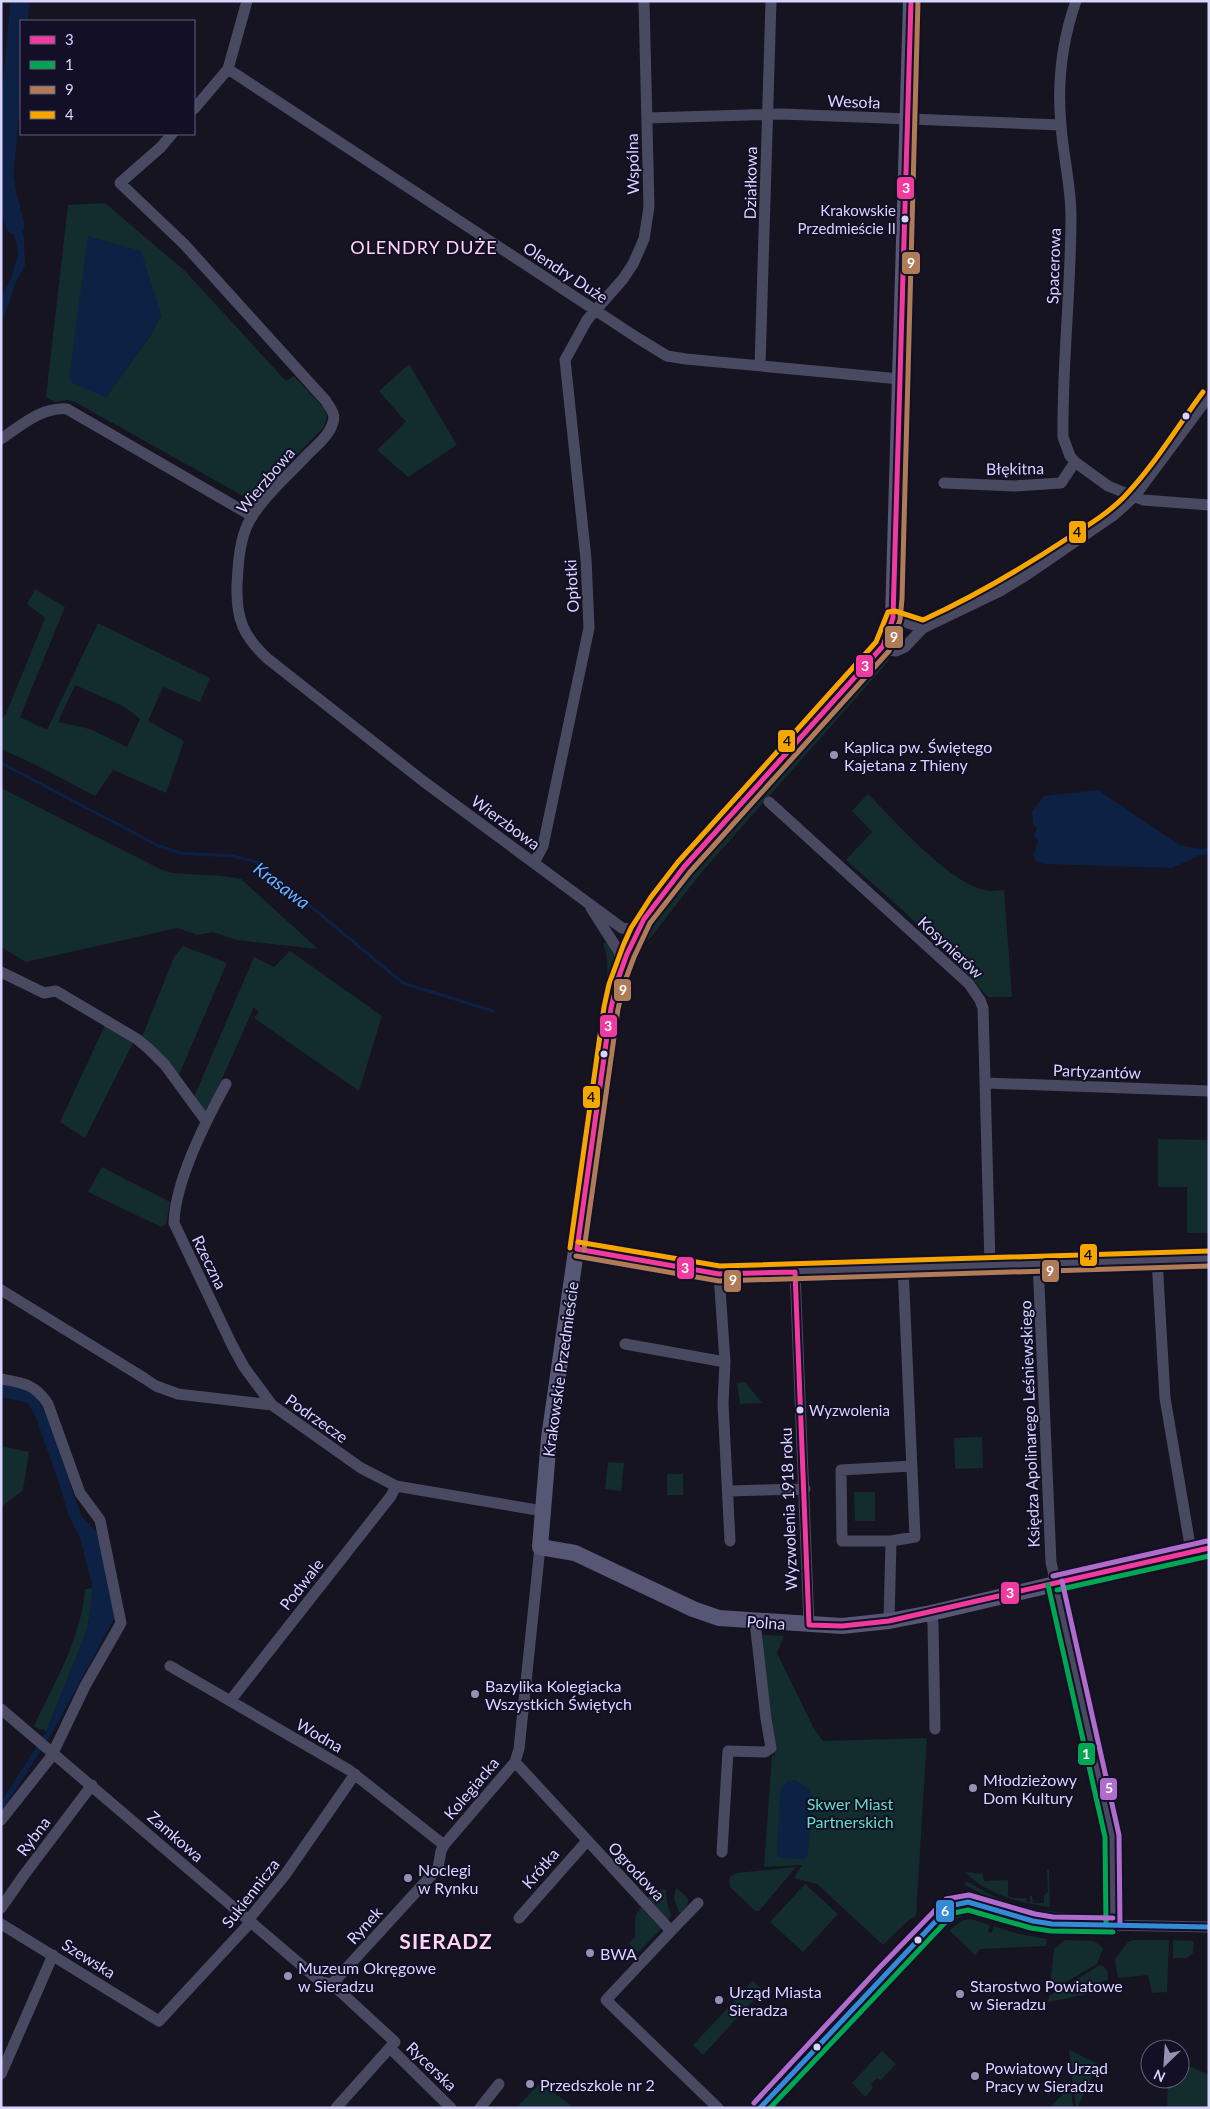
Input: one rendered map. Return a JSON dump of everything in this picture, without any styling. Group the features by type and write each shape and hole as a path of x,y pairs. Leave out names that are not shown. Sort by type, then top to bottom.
{"street":[{"path":"195,108 228,69 247,1"},
{"name":"Wspólna","path":"595,310 629,272 644,239 649,207 644,1"},
{"name":"Działkowa","path":"760,366 771,1"},
{"name":"Krakowskie Przedmieście","path":"540,1547 549,1438 611,1008 623,964 640,927 657,900 684,867 889,648 893,618 911,1"},
{"name":"Spacerowa","path":"1076,1 1064,42 1062,63 1061,125 1071,205 1071,249 1063,437 1070,456 1075,462 1108,486 1134,497 1156,502 1209,505"},
{"name":"Olendry Duże","path":"228,69 667,356 686,360 900,379"},
{"name":"Wesoła","path":"647,118 768,115 1061,125"},
{"name":"Wierzbowa","path":"171,135 161,147 120,183 184,244 332,411 333,422 325,436 252,516 242,539 238,562 236,600 239,618 244,631 254,646 423,781 622,928 640,927"},
{"name":"Opłotki","path":"534,863 543,846 589,628 586,559 565,365 567,354 584,323 595,310"},
{"path":"889,648 905,647 923,628 1000,591 1103,523 1134,497 1209,396"},
{"path":"1,439 52,408 66,409 252,516"},
{"name":"Błękitna","path":"944,483 1014,486 1060,483 1075,462"},
{"path":"893,618 923,628"},
{"name":"Kosynierów","path":"769,802 976,992 982,1008 990,1264"},
{"name":"Wierzbowa","path":"587,902 618,950 623,964"},
{"path":"1,972 44,993 56,991 137,1039 165,1065 206,1122"},
{"name":"Partyzantów","path":"984,1083 1209,1091"},
{"name":"Rzeczna","path":"226,1084 206,1122 181,1186 176,1203 174,1223 238,1355 272,1406"},
{"path":"577,1248 718,1274 1038,1262 1209,1258"},
{"path":"1157,1259 1165,1398 1191,1551"},
{"name":"Księdza Apolinarego Leśniewskiego","path":"1038,1262 1051,1562 1112,1836 1113,1925"},
{"path":"903,1267 912,1466 915,1537 891,1541 842,1541 841,1470 912,1466"},
{"name":"Wyzwolenia 1918 roku","path":"795,1272 809,1625"},
{"path":"718,1274 724,1362 723,1403 730,1541"},
{"name":"Podrzecze","path":"1,1290 162,1388 178,1394 272,1406 339,1454 396,1486 543,1511"},
{"path":"625,1344 724,1362"},
{"path":"1,1379 29,1385 40,1392 48,1404 80,1494 100,1520 120,1610 121,1623 85,1686 52,1751 1,1820"},
{"name":"Podwale","path":"230,1701 382,1507 396,1486"},
{"path":"728,1491 805,1489"},
{"path":"889,1621 891,1541"},
{"name":"Polna","path":"540,1547 575,1553 708,1616 755,1622 842,1626 889,1621 931,1613 1209,1548"},
{"name":"Kolegiacka","path":"438,1868 444,1845 514,1762 520,1737 540,1547"},
{"path":"931,1613 933,1624 936,1729"},
{"path":"722,1852 728,1751 765,1752 771,1748 755,1622"},
{"name":"Wodna","path":"170,1666 355,1774 444,1845"},
{"name":"Zamkowa","path":"1,1709 321,1982 332,1984"},
{"name":"Ogrodowa","path":"514,1762 671,1931"},
{"name":"Sukiennicza","path":"159,2021 246,1927 249,1919 285,1875 355,1774"},
{"name":"Rybna","path":"1,1908 92,1785"},
{"name":"Krótka","path":"518,1918 587,1841"},
{"name":"Rynek","path":"332,1984 438,1868"},
{"path":"760,2108 950,1906 968,1902 1032,1922 1052,1924 1209,1927"},
{"path":"698,1903 606,2000 718,2108"},
{"name":"Szewska","path":"1,1924 159,2021"},
{"path":"1,2074 53,1955"},
{"path":"332,1984 392,2045 336,2108"},
{"name":"Rycerska","path":"392,2045 451,2108"},
{"path":"480,2108 499,2084"}],"green space":[{"path":"105,203 185,271 286,381 294,376 324,408 327,416 324,427 252,501 75,402 68,400 55,402 46,397 68,205","holes":["161,315 150,336 106,397 70,379 77,325"]},
{"path":"409,364 457,445 408,477 377,450 406,422 379,391"},
{"path":"35,589 65,607 20,717 47,730 98,623 210,678 200,702 163,687 148,721 184,741 166,793 113,770 95,796 1,749 1,719 6,714 45,618 27,604","holes":["75,685 125,707 140,719 127,747 90,729 58,722"]},
{"path":"884,655 889,656 889,660 701,873 651,937 647,941 645,940 642,937 677,885"},
{"path":"1,788 160,869 172,873 241,879 318,949 236,940 213,932 197,935 177,928 26,962 1,947"},
{"path":"868,794 922,849 954,875 984,890 1004,890 1012,997 988,997 937,943 846,860 872,832 852,811"},
{"path":"607,942 616,960 608,993 605,993 607,962 603,944"},
{"path":"183,946 227,963 178,1077 142,1037 174,957"},
{"path":"290,951 382,1016 359,1091 254,1018 259,1012 254,1007 206,1115 194,1097 254,957 274,967"},
{"path":"106,1023 134,1041 85,1138 60,1122"},
{"path":"1158,1139 1209,1140 1209,1233 1187,1233 1187,1187 1158,1187"},
{"path":"102,1167 170,1202 166,1224 161,1227 88,1192"},
{"path":"745,1382 762,1403 740,1404 737,1383"},
{"path":"982,1437 983,1468 955,1469 954,1438"},
{"path":"1,1446 29,1452 23,1490 1,1507"},
{"path":"608,1462 624,1463 621,1491 605,1489"},
{"path":"667,1474 683,1474 683,1495 667,1495"},
{"path":"854,1492 875,1492 875,1521 855,1521"},
{"path":"1209,1555 1209,1559 1148,1573 1148,1569"},
{"path":"93,1588 88,1625 83,1641 46,1732 34,1726 73,1642 83,1607 85,1589"},
{"name":"Skwer Miast Partnerskich","path":"756,1634 784,1636 777,1653 814,1729 823,1741 927,1738 916,1916 910,1919 883,1945 817,1884 794,1878 802,1865 764,1867 772,1756 775,1756"},
{"path":"796,1867 759,1911 755,1911 730,1887 729,1880 731,1876 737,1873"},
{"path":"1047,1870 1049,1870 1050,1907 1027,1903 1004,1897 983,1887 965,1872 983,1874 984,1881 1008,1880 1008,1896 1012,1898 1026,1898 1027,1902 1030,1903 1030,1896 1032,1896 1033,1903 1044,1903 1044,1895 1048,1892"},
{"path":"967,1881 981,1890 1008,1902 1035,1909 1081,1913 1084,1918 1040,1915 1018,1911 993,1901 964,1885"},
{"path":"805,1884 838,1914 803,1952 770,1922"},
{"path":"676,1888 688,1899 687,1907 682,1912 679,1912 674,1899"},
{"path":"661,1889 666,1890 671,1916 669,1919 666,1919 647,1898"},
{"path":"641,1907 661,1929 638,1953 629,1943 635,1937 635,1917"},
{"path":"964,1908 983,1911 1011,1922 1044,1928 1048,1934 1012,1927 983,1916 968,1914 954,1920 933,1938 930,1935 949,1915"},
{"path":"971,1919 990,1925 988,1932 991,1933 994,1926 1015,1933 1047,1939 1046,1946 980,1949 975,1955 949,1930 964,1920"},
{"path":"1065,1940 1094,1941 1103,1948 1097,1964 1056,1988 1050,1987 1054,1949"},
{"path":"1133,1940 1169,1940 1167,1992 1152,1993 1148,1975 1118,1978 1115,1959 1128,1942"},
{"path":"1173,1940 1194,1941 1193,1953 1187,1958 1173,1958"},
{"path":"1100,1965 1106,1969 1108,1975 1108,1980 1101,1982 1103,1991 1048,2002 1049,1996"},
{"path":"753,1981 763,1990 703,2055 693,2045"},
{"path":"1069,2050 1098,2064 1077,2108 1076,2108"},
{"path":"882,2051 896,2064 881,2080 877,2078 871,2084 873,2088 865,2097 852,2083"},
{"path":"1190,2066 1209,2075 1209,2108 1167,2108 1168,2089 1190,2089"},
{"path":"541,2082 574,2108 516,2108"},
{"path":"1071,2086 1073,2108 1050,2108 1050,2107"}],"water":[{"path":"15,201 24,240 25,266 15,284 1,326 1,298 11,279 18,255 4,203"},
{"path":"88,236 141,251 161,315 150,336 106,397 74,384 69,379"},
{"path":"1098,790 1180,845 1200,849 1209,848 1209,854 1200,855 1172,868 1046,864 1036,861 1033,855 1038,842 1034,835 1037,828 1033,824 1032,811 1044,796"},
{"path":"1,1384 31,1391 44,1410 64,1460 71,1480 70,1485 82,1517 98,1533 115,1617 51,1735 1,1812 1,1802 46,1732 83,1641 88,1625 93,1588 80,1538 68,1514 35,1415 28,1403 1,1397"},
{"path":"796,1780 809,1790 814,1800 807,1857 804,1859 781,1858 777,1857 777,1854 781,1789 788,1781"}],"waterway":[{"path":"15,225 4,174 20,1"},
{"name":"Krasawa","path":"1,763 159,846 180,853 232,856 257,862 403,983 493,1011"}],"transit line":[{"name":"3","path":"577,1249 611,1008 618,979 627,954 644,919 684,867 883,646 893,618 911,1"},
{"name":"9","path":"584,1250 618,1009 625,981 650,923 690,872 889,651 900,620 918,1"},
{"name":"4","path":"570,1248 604,1007 609,984 631,928 651,897 678,862 876,642 888,612 895,611 923,620 997,582 1097,520 1117,504 1134,486 1155,460 1203,392"},
{"name":"4","path":"578,1242 720,1266 1209,1251"},
{"name":"3","path":"577,1249 719,1274 795,1272"},
{"name":"9","path":"576,1256 719,1281 1209,1266"},
{"name":"3","path":"795,1272 809,1625"},
{"name":"5","path":"1053,1576 1207,1541"},
{"name":"3","path":"809,1625 842,1626 889,1621 1209,1548"},
{"name":"1","path":"1057,1590 1209,1556"},
{"name":"5","path":"1062,1581 1119,1835 1120,1925"},
{"name":"1","path":"1048,1585 1105,1837 1106,1925"},
{"name":"5","path":"754,2103 946,1899 969,1895 1035,1914 1053,1917 1113,1918"},
{"name":"6","path":"760,2108 950,1906 968,1902 1033,1921 1052,1924 1209,1927"},
{"name":"1","path":"770,2108 954,1913 968,1910 1031,1928 1051,1931 1113,1932"}],"place":[{"name":"Krakowskie Przedmieście II","path":"905,219"},
{"name":"Kaplica pw. Świętego Kajetana z Thieny","path":"834,755"},
{"name":"Wyzwolenia","path":"800,1410"},
{"name":"Bazylika Kolegiacka Wszystkich Świętych","path":"475,1694"},
{"name":"Młodzieżowy Dom Kultury","path":"973,1788"},
{"name":"Noclegi w Rynku","path":"408,1878"},
{"name":"BWA","path":"590,1953"},
{"name":"Muzeum Okręgowe w Sieradzu","path":"288,1976"},
{"name":"Starostwo Powiatowe w Sieradzu","path":"960,1994"},
{"name":"Urząd Miasta Sieradza","path":"719,2000"},
{"name":"Powiatowy Urząd Pracy w Sieradzu","path":"975,2076"},
{"name":"Przedszkole nr 2","path":"530,2084"}],"district":[{"name":"OLENDRY DUŻE","path":"424,247"},
{"name":"SIERADZ","path":"446,1940"}]}
